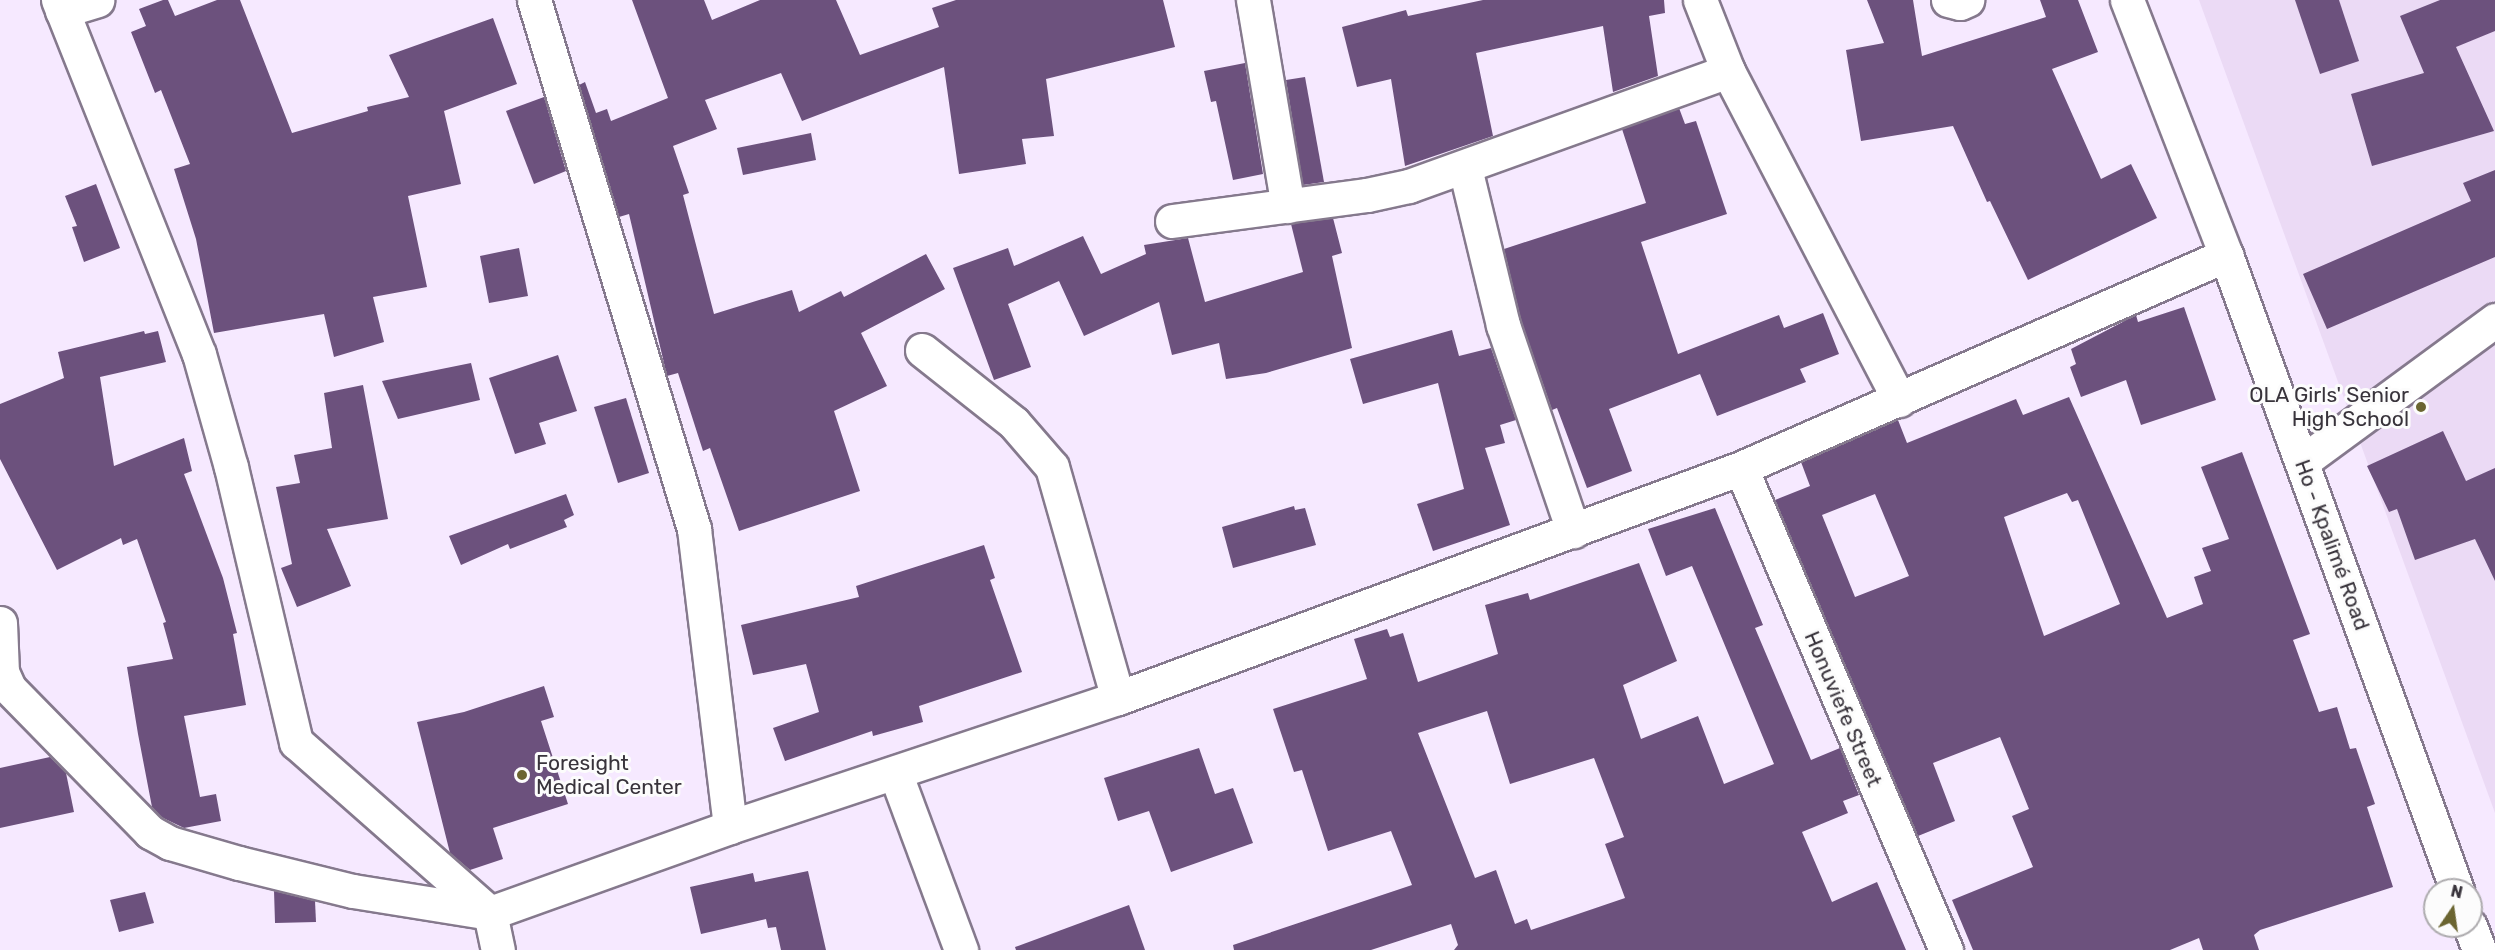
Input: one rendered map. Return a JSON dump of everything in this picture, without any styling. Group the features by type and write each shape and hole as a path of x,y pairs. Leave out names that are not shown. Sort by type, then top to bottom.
{"street":[{"path":"97,0 60,6 199,354 231,467 296,742 490,913 498,950"},
{"path":"534,0 694,529 730,827"},
{"path":"1253,0 1288,206"},
{"path":"1700,0 1728,71 1899,400"},
{"path":"1948,0 1960,3 1967,0"},
{"name":"Ho - Kpalimé Road","path":"2127,0 2226,255 2453,878"},
{"path":"1172,221 1367,195 1466,168 1728,71"},
{"path":"1466,168 1503,325 1573,531"},
{"path":"0,623 2,672 9,688 150,832 170,843 228,860 353,891 490,913 730,827 896,775 1118,698 1740,468 2226,255"},
{"path":"2302,462 2495,320"},
{"path":"922,350 1014,423 1052,467 1118,698"},
{"name":"Honuviefe Street","path":"1740,468 1946,950"},
{"path":"896,775 961,950"}],"shaded area":[{"name":"OLA Girls' Senior High School","path":"2199,0 2495,0 2495,813"}],"building":[{"path":"168,0 175,16 217,0 240,0 292,133 368,111 367,107 409,97 389,55 493,18 517,84 444,111 461,184 408,196 427,287 373,297 384,342 334,357 324,314 214,333 196,239 174,169 190,164 161,90 155,93 131,32 146,26 139,9"},
{"path":"632,0 704,0 712,20 760,0 836,0 860,55 939,27 932,8 956,0 1163,0 1175,47 1046,79 1054,136 1022,139 1026,164 959,174 944,67 802,121 781,73 705,100 717,129 673,146 689,193 683,195 714,314 792,290 799,312 841,291 844,297 926,254 945,289 861,333 887,386 834,411 860,491 739,531 710,448 703,451 678,373 667,376 629,214 619,217 579,85 585,82 596,113 607,109 611,121 668,98"},
{"path":"1483,0 1664,0 1665,13 1649,16 1658,76 1613,92 1603,26 1476,53 1493,136 1405,166 1391,79 1357,87 1342,27 1406,10 1408,16"},
{"path":"1867,0 1913,0 1922,56 2046,17 2040,0 2078,0 2098,52 2052,69 2101,179 2131,164 2157,218 2028,280 1990,201 1987,202 1953,126 1861,141 1846,50 1884,43"},
{"path":"2295,0 2339,0 2359,61 2320,74"},
{"path":"2440,0 2495,0 2495,31 2456,47 2494,131 2372,166 2351,94 2424,73 2400,16"},
{"path":"1245,63 1263,174 1233,180 1216,101 1211,102 1204,71"},
{"path":"1305,77 1324,182 1303,185 1286,80"},
{"path":"544,97 566,171 534,184 506,111"},
{"path":"1679,108 1685,124 1696,121 1727,214 1641,242 1678,354 1779,315 1784,328 1823,313 1839,354 1800,369 1806,382 1717,416 1700,374 1609,409 1632,471 1587,488 1557,408 1552,410 1521,320 1504,249 1646,203 1622,129"},
{"path":"811,133 816,160 743,175 737,148"},
{"path":"2495,170 2495,257 2327,329 2303,274 2471,201 2463,183"},
{"path":"96,184 120,248 84,262 72,227 77,226 65,196"},
{"path":"1333,218 1342,253 1332,256 1352,348 1266,373 1226,379 1219,343 1172,355 1159,302 1084,336 1059,281 1008,304 1031,367 994,380 953,268 1008,248 1014,266 1083,236 1101,274 1146,254 1144,245 1188,238 1205,302 1303,272 1291,224"},
{"path":"519,248 528,296 489,303 480,256"},
{"path":"2184,307 2216,400 2141,425 2126,380 2081,397 2070,367 2076,364 2071,349 2136,315 2138,322"},
{"path":"1452,330 1459,356 1491,348 1516,420 1500,425 1505,443 1485,448 1510,525 1433,551 1417,504 1464,489 1438,383 1363,404 1350,359"},
{"path":"144,331 145,334 158,331 166,362 100,377 114,466 184,438 192,471 184,474 223,578 237,633 233,634 246,705 184,716 200,797 216,794 221,821 184,828 161,817 152,807 127,667 173,659 163,623 166,622 137,539 123,545 121,538 57,570 0,459 0,404 64,378 58,352"},
{"path":"558,355 577,411 539,423 546,444 515,454 489,378"},
{"path":"471,363 480,400 398,419 382,381"},
{"path":"363,385 388,519 327,529 351,586 297,607 281,568 292,564 276,487 300,483 294,455 332,448 324,393"},
{"path":"2069,397 2167,618 2203,604 2194,577 2211,571 2202,548 2229,539 2201,467 2242,452 2310,634 2293,640 2319,712 2337,707 2350,749 2356,748 2375,804 2367,807 2393,887 2260,930 2254,935 2259,950 2203,950 2199,938 2170,950 1973,950 1952,900 2033,867 2012,816 2029,809 2000,737 1933,763 1955,821 1918,836 1775,500 1810,486 1801,462 1898,420 1907,443 2016,399 2023,415","holes":["2067,493 2072,502 2078,500 2120,604 2044,636 2004,517","1875,494 1909,576 1855,597 1822,515"]},
{"path":"626,398 649,473 618,483 594,407"},
{"path":"2443,431 2466,481 2495,468 2495,581 2475,539 2415,560 2397,509 2389,512 2367,466"},
{"path":"566,494 574,515 564,520 567,527 510,549 508,544 461,565 449,536"},
{"path":"1294,506 1295,510 1305,508 1316,545 1233,568 1222,527"},
{"path":"1715,508 1763,625 1755,628 1811,760 1840,748 1859,795 1843,801 1848,813 1802,832 1832,902 1877,882 1906,950 1454,950 1458,945 1451,924 1371,950 1234,950 1233,945 1412,885 1391,831 1328,851 1302,770 1294,772 1273,709 1367,679 1354,639 1387,629 1390,637 1403,633 1418,682 1498,654 1485,605 1528,593 1530,600 1639,563 1677,661 1623,685 1641,739 1698,716 1724,784 1774,764 1692,566 1666,576 1648,529","holes":["1487,711 1510,784 1594,758 1624,837 1605,844 1625,898 1531,930 1527,919 1515,924 1496,870 1475,878 1418,733"]},
{"path":"984,545 995,578 990,580 1022,672 919,706 923,722 873,736 872,731 785,761 773,728 819,712 806,664 753,675 741,625 859,597 856,586"},
{"path":"544,686 554,717 541,721 568,804 493,828 503,859 470,870 450,853 417,722 464,712"},
{"path":"1199,748 1215,794 1233,788 1253,843 1171,872 1149,811 1118,821 1104,778"},
{"path":"50,757 66,773 74,812 0,828 0,768"},
{"path":"808,871 826,950 781,950 776,927 768,928 766,919 701,934 690,887 753,873 755,882"},
{"path":"274,891 315,901 316,922 275,923"},
{"path":"145,892 154,923 119,932 110,900"},
{"path":"1129,905 1145,950 1016,950 1015,947"}],"place":[{"name":"OLA Girls' Senior High School","path":"2421,407"},
{"name":"Foresight Medical Center","path":"522,775"}]}
